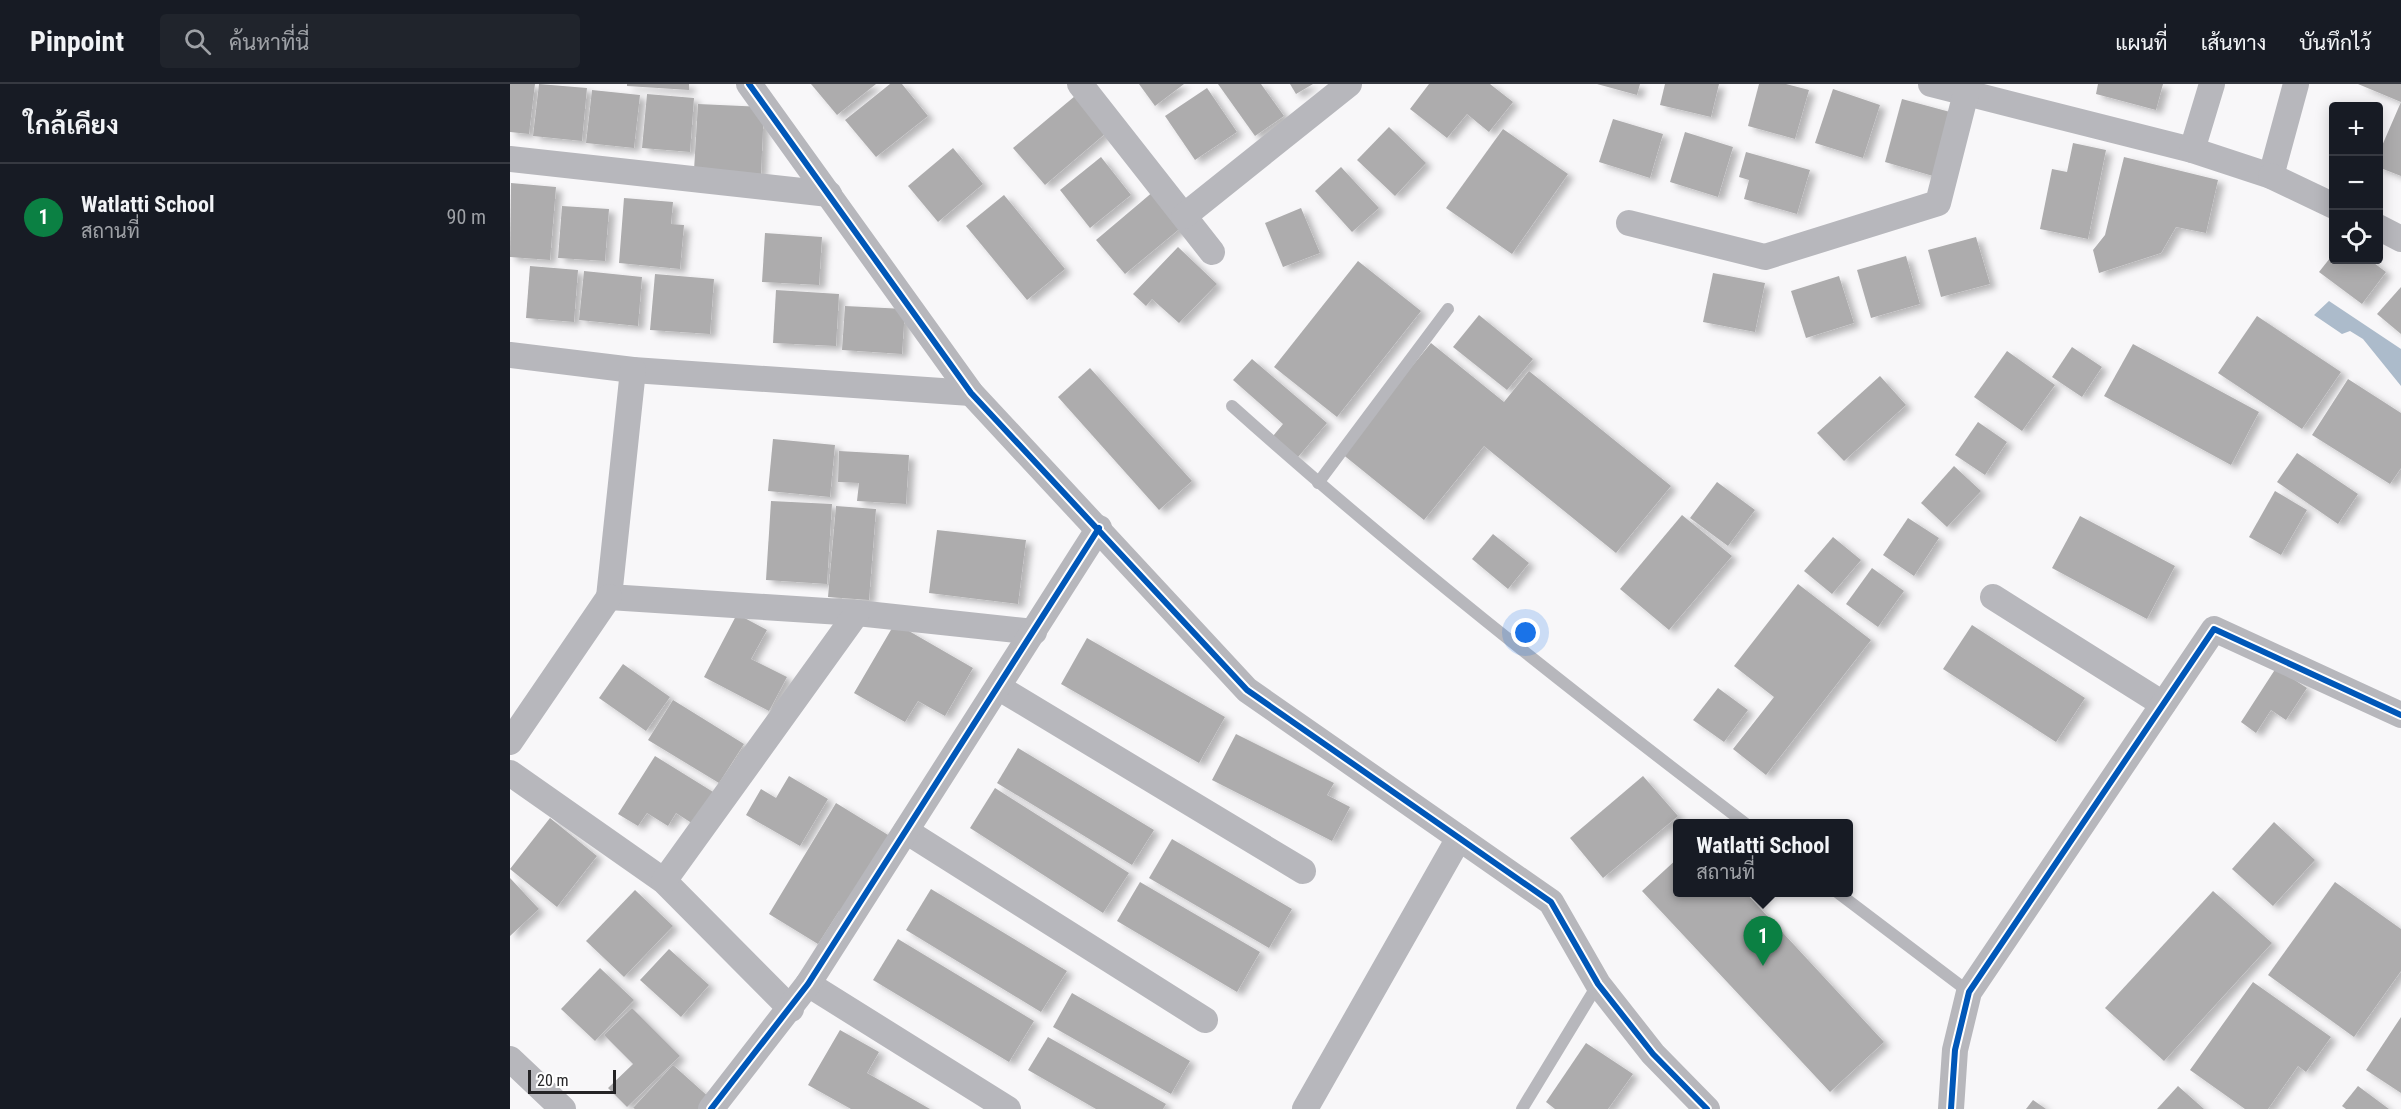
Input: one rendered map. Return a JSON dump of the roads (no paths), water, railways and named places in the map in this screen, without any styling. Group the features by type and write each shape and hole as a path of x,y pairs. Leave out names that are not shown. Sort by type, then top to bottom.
{"street":[{"path":"750,84 971,393 1099,528 1247,690 1551,902 1598,984 1653,1054 1707,1109"},
{"path":"1080,84 1212,252"},
{"path":"1184,216 1349,84"},
{"path":"1931,84 2192,150 2271,176 2329,204"},
{"path":"2192,150 2212,84"},
{"path":"2271,176 2296,84"},
{"path":"1629,223 1765,257 1938,203 1966,93"},
{"path":"510,159 829,194"},
{"path":"2383,229 2401,239"},
{"path":"510,355 633,370 971,393"},
{"path":"510,742 609,597 633,370"},
{"path":"711,1109 791,1009 808,984 1099,528"},
{"path":"609,597 857,612 1034,632"},
{"path":"1994,597 2163,704"},
{"path":"664,881 857,612"},
{"path":"1951,1109 1955,1050 1969,992 2214,629 2401,715"},
{"path":"998,687 1303,871"},
{"path":"510,772 664,881 791,1009"},
{"path":"906,831 1205,1020"},
{"path":"1305,1109 1460,838"},
{"path":"808,984 1008,1109"},
{"path":"510,1059 563,1109"}],"lane":[{"path":"1318,483 1448,309"},
{"path":"1232,406 1318,483 1628,734 1739,819"},
{"path":"1844,897 1969,992"},
{"path":"1522,1109 1598,984"}],"water":[{"path":"2329,301 2401,349 2401,386 2363,339 2350,331 2342,334 2314,315"}],"place":[{"name":"Watlatti School","path":"1763,966"}]}
